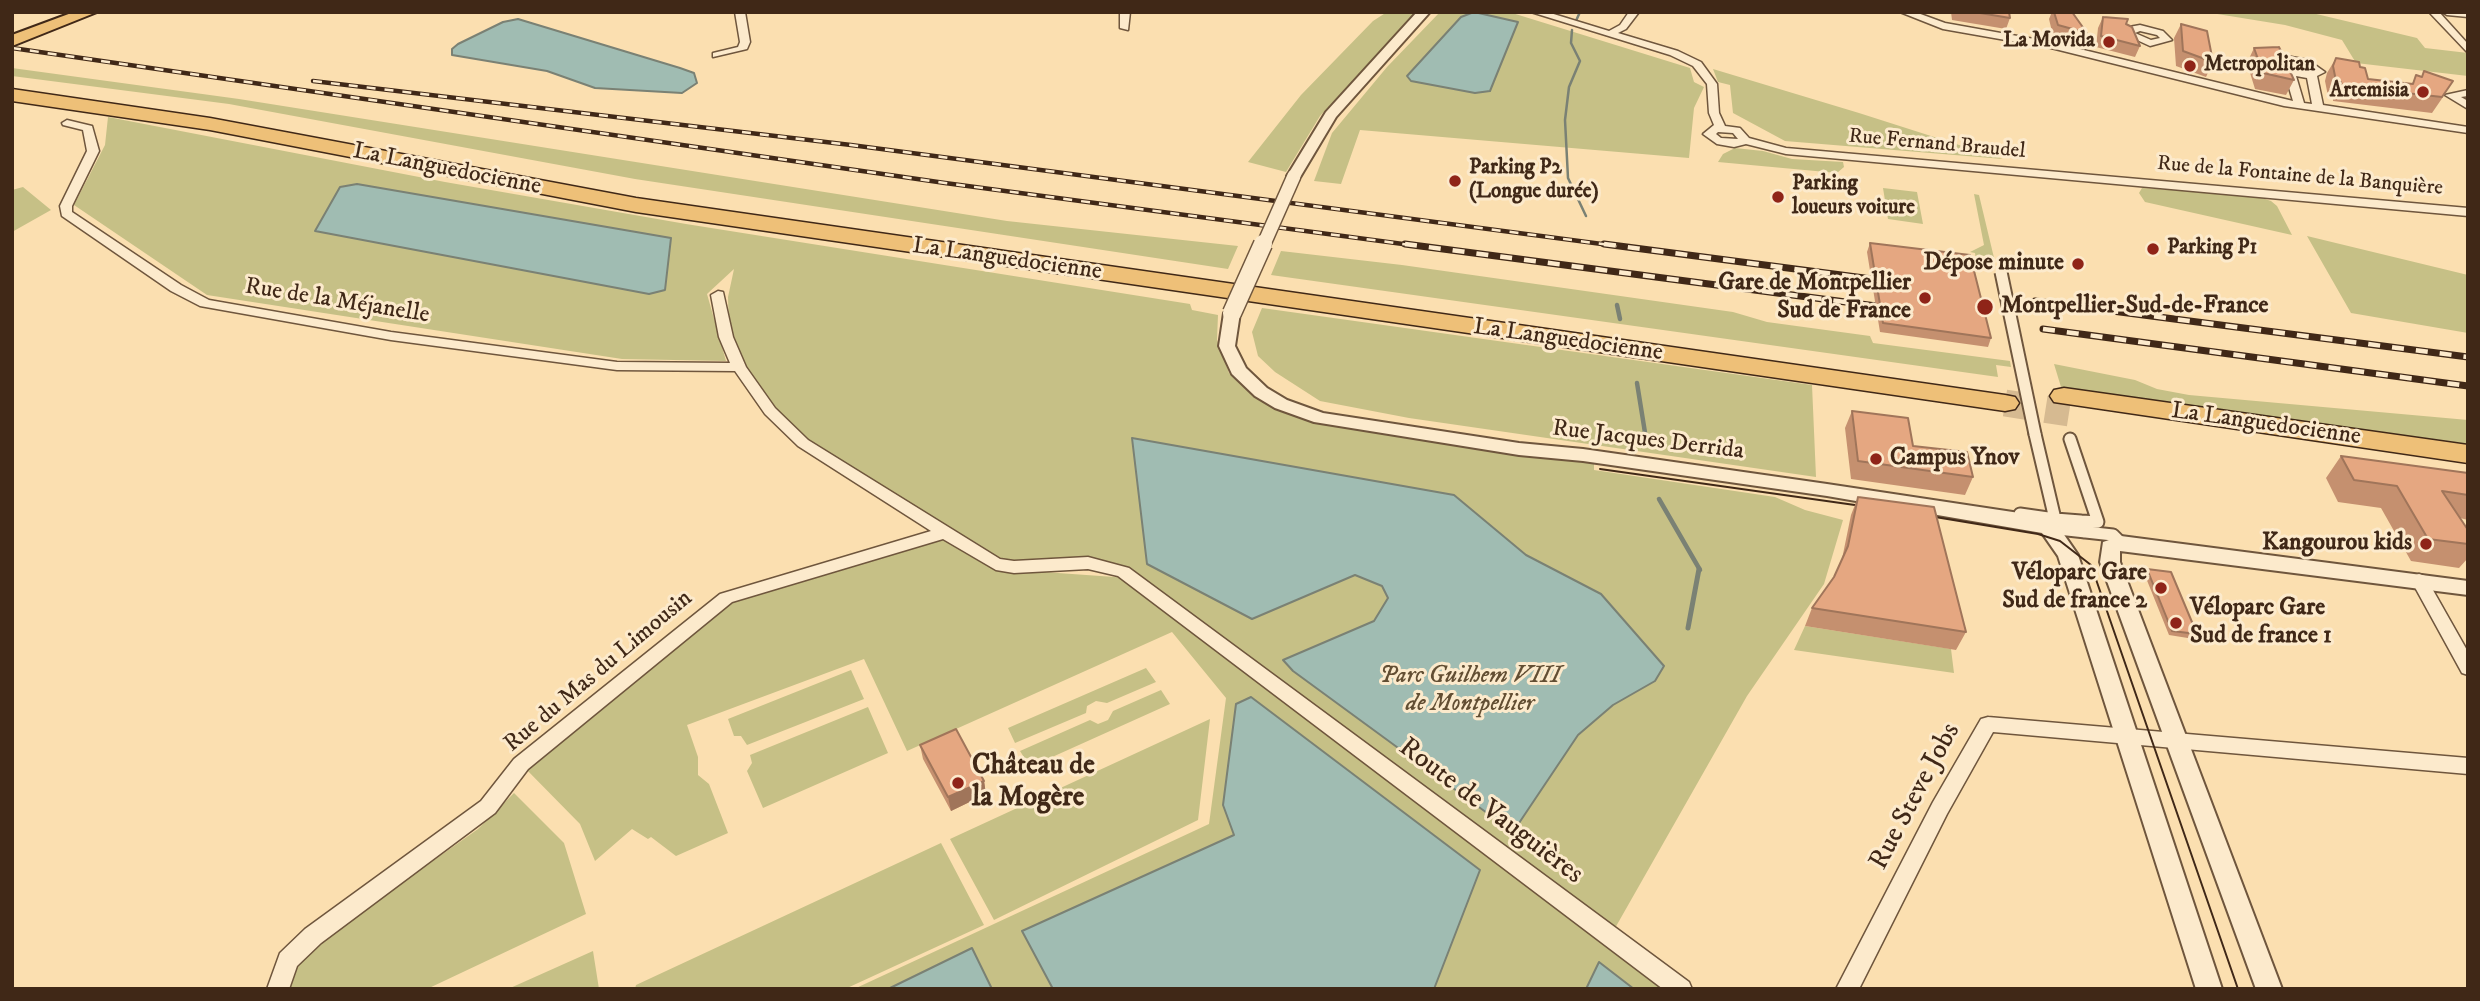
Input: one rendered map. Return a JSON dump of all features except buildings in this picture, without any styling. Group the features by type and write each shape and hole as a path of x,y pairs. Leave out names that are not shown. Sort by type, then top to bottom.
{"highway":[{"path":"15,39 76,12"},
{"path":"15,39 89,12"},
{"name":"La Languedocienne","path":"12,84 227,114 657,196 2003,395 647,207 188,120 12,95"},
{"name":"La Languedocienne","path":"2068,416 2468,454"},
{"name":"La Languedocienne","path":"2068,416 2468,471"}],"street":[{"path":"717,55 742,49 745,42 740,12"},
{"path":"1125,12 1125,27"},
{"path":"1232,313 1294,176 1331,115 1424,12"},
{"path":"1536,12 1610,34 1623,27 1634,12"},
{"path":"1905,12 1942,26 2028,41 2300,106 2467,127"},
{"path":"2434,12 2468,50"},
{"path":"2447,12 2468,14"},
{"path":"2028,41 2029,28"},
{"path":"2148,69 2139,40 2129,34 2129,30 2146,29 2167,38 2160,43 2168,74"},
{"name":"Rue Fernand Braudel","path":"1610,34 1674,53 1704,69 1712,84 1714,113 1721,128 1710,132 1710,136 1717,141 1734,144 1745,139 1786,151 2128,181"},
{"path":"2300,106 2290,72 2280,67 2279,61 2296,60 2314,65 2320,72 2312,75 2318,109"},
{"path":"2448,126 2462,104 2451,94 2468,93"},
{"name":"Rue de la Méjanelle","path":"67,123 88,128 93,151 65,213 176,288 205,303 391,336 617,366 739,368"},
{"name":"Rue de la Fontaine de la Banquière","path":"2128,181 2468,212"},
{"path":"2001,272 2052,524 2068,555 2209,989"},
{"name":"Route de Vauguières","path":"719,295 726,337 739,368 787,430 943,533 1004,566 1088,563 1124,572 1681,989"},
{"name":"Rue Jacques Derrida","path":"1232,313 1227,346 1238,370 1281,404 1320,418 2082,527 2113,535 2121,543"},
{"path":"2068,416 2098,522 2082,527"},
{"path":"2020,514 2052,524"},
{"name":"Rue du Mas du Limousin","path":"278,989 288,960 313,936 488,807 521,764 726,598 943,533"},
{"path":"2269,989 2110,562 2110,547 2121,543 2468,588"},
{"path":"2419,580 2468,668"},
{"name":"Rue Steve Jobs","path":"1847,989 1988,724 2175,738 2468,766"}],"green space":[{"path":"1387,12 1418,12 1320,116 1286,172 1248,162 1301,95 1373,21"},
{"path":"1440,12 1509,12 1690,68 1694,82 1704,87 1694,108 1689,158 1360,130 1341,184 1314,181 1332,133 1387,67"},
{"path":"2205,12 2308,12 2417,38 2425,48 2468,53 2468,76 2356,63 2342,40 2285,25"},
{"path":"12,68 239,99 1007,221 1238,246 1228,269 635,179 229,104 12,76"},
{"path":"1713,69 2003,159 1785,141 1733,113 1730,85 1718,82"},
{"name":"Parc Guilhem VIII de Montpellier","path":"108,117 445,182 686,224 1190,304 1192,310 1218,315 1217,340 1229,373 1252,395 1291,414 1337,425 1594,464 1594,470 1775,497 1805,510 1843,520 1824,584 1747,696 1606,944 1665,989 854,989 1209,824 1226,698 1172,632 907,751 864,659 687,725 698,757 698,775 709,784 728,833 676,856 651,837 648,839 632,829 595,861 580,824 521,764 726,598 941,533 963,552 1001,569 1129,578 1090,569 1001,561 812,444 791,427 744,366 729,331 728,297 734,269 707,294 726,361 622,359 207,295 74,205 105,145"},
{"path":"1735,148 1763,151 1792,159 1843,162 1844,167 1837,173 1718,162 1723,154"},
{"path":"23,187 51,210 12,232 12,190"},
{"path":"1883,188 1917,192 1923,224 1888,219"},
{"path":"2142,188 2253,195 2277,206 2292,235 2145,202 2139,193"},
{"path":"1974,194 1979,195 1995,262 1976,260 1975,253 1970,252 1984,245"},
{"path":"2307,236 2468,275 2468,333 2351,313"},
{"path":"1281,251 1402,265 1733,312 1767,322 1870,336 1873,343 2010,361 2011,367 1996,365 1998,377 1271,275"},
{"path":"1262,308 1812,385 1816,477 1409,418 1320,401 1275,372 1258,356 1252,332"},
{"path":"2054,364 2135,380 2157,389 2189,395 2468,420 2468,444 2061,387"},
{"path":"1805,626 1951,649 1954,673 1794,650"},
{"path":"1146,668 1156,682 1107,703 1096,701 1087,706 1086,713 1015,743 1008,728"},
{"path":"851,670 864,699 747,745 741,736 734,736 728,719"},
{"path":"1161,690 1170,704 1030,767 1020,751 1090,720 1098,724 1108,720 1113,711"},
{"path":"868,707 888,753 763,808 747,771 752,763 750,755"},
{"path":"1210,719 1198,820 994,920 950,839"},
{"path":"514,793 564,843 586,914 427,989 288,989 292,973 314,945 478,829"},
{"path":"941,843 984,925 845,989 635,989 636,985"},
{"path":"593,951 599,989 508,989"}],"water":[{"path":"1474,12 1518,22 1490,91 1475,93 1411,81 1407,76 1461,17"},
{"path":"518,19 694,73 697,83 682,93 595,88 547,71 452,55 452,49 458,44 503,22"},
{"path":"357,184 671,238 665,290 649,294 315,231 340,187"},
{"path":"1132,438 1454,495 1526,555 1601,594 1664,666 1655,681 1613,705 1578,735 1513,832 1293,671 1283,660 1374,621 1388,598 1382,586 1355,575 1252,619 1147,564"},
{"path":"1251,697 1480,870 1434,989 1053,989 1022,931 1234,835 1223,805 1236,704"},
{"path":"972,948 992,989 888,989"},
{"path":"1599,962 1634,989 1586,989"}],"waterway":[{"path":"1575,23 1580,12"},
{"path":"1572,30 1571,43 1580,61 1569,87 1565,120 1568,178 1586,216"},
{"path":"1617,305 1620,319"},
{"path":"1637,383 1647,445"},
{"path":"1659,499 1700,570"},
{"path":"1688,628 1699,569"}],"tunnel":[{"path":"2005,403 2069,413"}],"tram line":[{"path":"1600,469 1876,508"},
{"path":"1917,514 2038,534 2060,541 2091,565 2238,989"}],"railway":[{"path":"12,48 945,183 1418,246"},
{"path":"313,81 851,145 1617,246"},
{"path":"1405,244 1876,306"},
{"path":"1604,244 1872,279"},
{"path":"2035,301 2468,357"},
{"path":"2043,329 2468,386"}],"place":[{"name":"La Movida","path":"2109,42"},
{"name":"Metropolitan","path":"2190,66"},
{"name":"Artemisia","path":"2423,92"},
{"name":"Parking P2 (Longue durée)","path":"1455,181"},
{"name":"Parking loueurs voiture","path":"1778,197"},
{"name":"Parking P1","path":"2153,249"},
{"name":"Dépose minute","path":"2078,264"},
{"name":"Gare de Montpellier Sud de France","path":"1925,298"},
{"name":"Montpellier-Sud-de-France","path":"1985,307"},
{"name":"Campus Ynov","path":"1876,459"},
{"name":"Kangourou kids","path":"2426,544"},
{"name":"Véloparc Gare Sud de france 2","path":"2161,588"},
{"name":"Véloparc Gare Sud de france 1","path":"2176,623"},
{"name":"Château de la Mogère","path":"958,783"}]}
